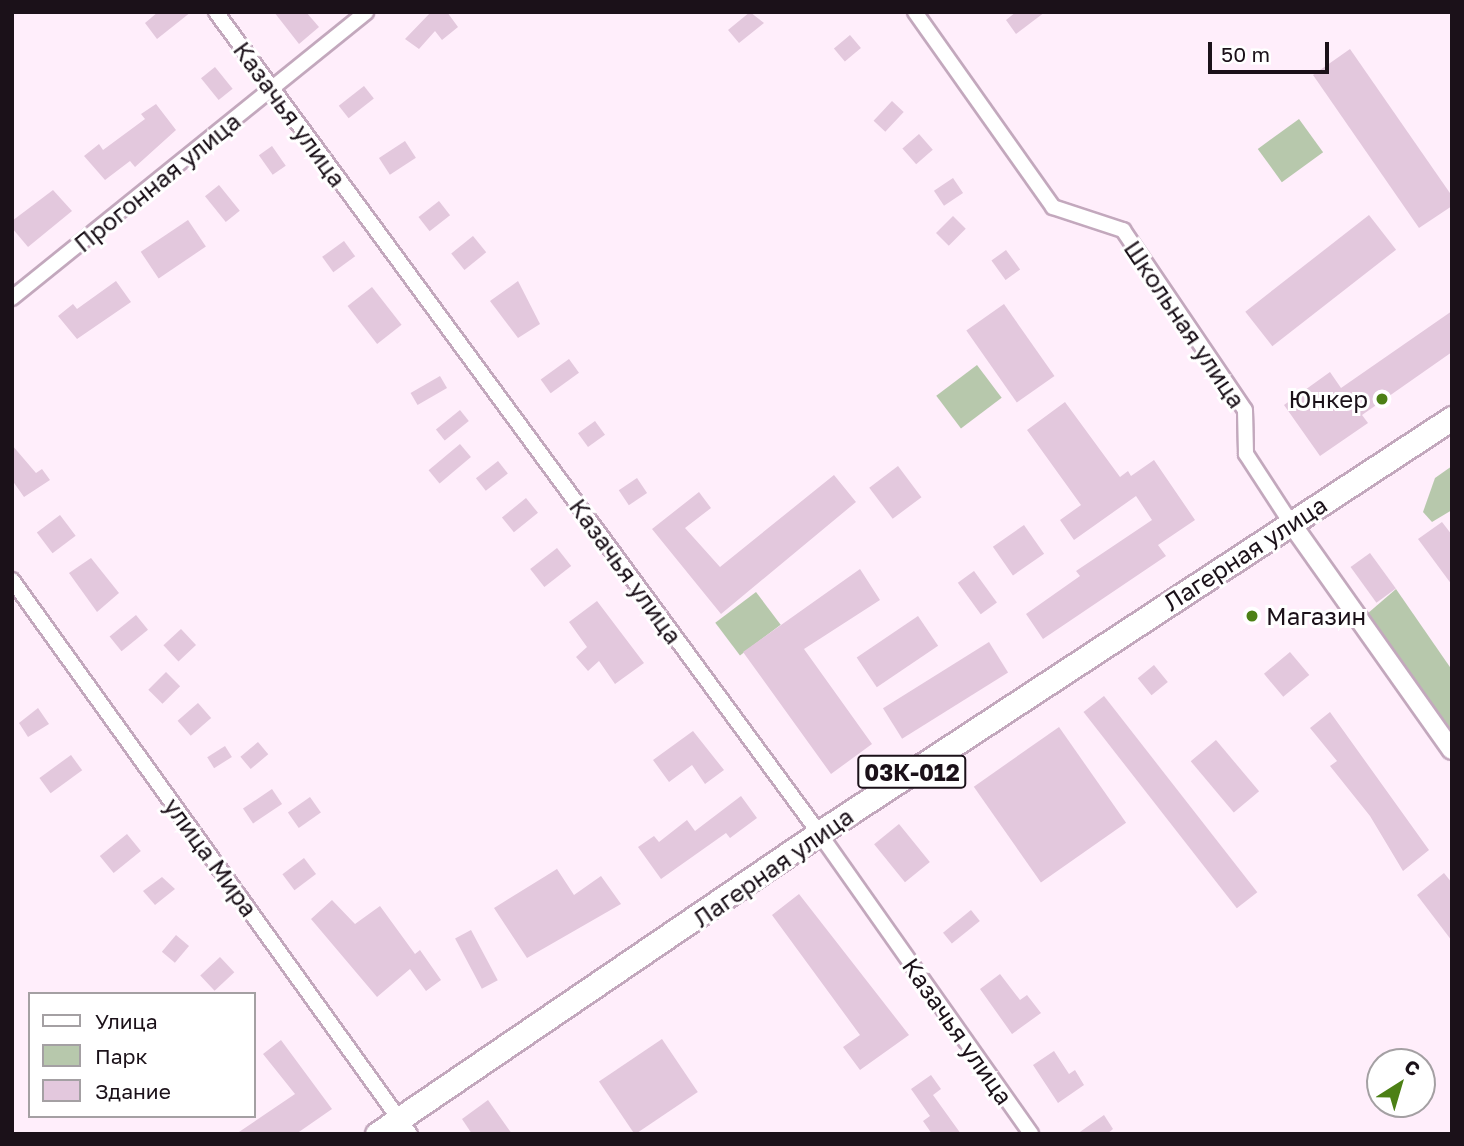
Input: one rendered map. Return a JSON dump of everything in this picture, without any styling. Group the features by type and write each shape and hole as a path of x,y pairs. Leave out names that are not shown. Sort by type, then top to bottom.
{"main road":[{"name":"Лагерная улица","path":"377,1134 404,1126 819,833 1452,418"}],"street":[{"name":"Казачья улица","path":"216,12 819,833 1031,1134"},
{"name":"Прогонная улица","path":"12,298 366,12"},
{"name":"Школьная улица","path":"915,12 1054,207 1123,230 1245,410 1246,454 1291,523 1452,750"},
{"name":"улица Мира","path":"12,580 404,1126"}],"green space":[{"path":"1299,119 1323,152 1282,182 1258,149"},
{"path":"977,365 1002,398 961,428 936,396"},
{"path":"1452,466 1452,510 1432,522 1423,512 1435,478"},
{"path":"1396,589 1452,670 1452,734 1367,614"},
{"path":"756,592 781,625 740,655 715,623"}],"building":[{"path":"158,12 191,12 157,39 145,23"},
{"path":"274,12 306,12 319,27 299,44"},
{"path":"431,12 447,12 458,27 442,40 435,31 419,49 405,39"},
{"path":"750,12 764,23 739,43 728,30"},
{"path":"1016,12 1045,12 1016,34 1006,20"},
{"path":"850,35 861,48 845,62 834,48"},
{"path":"1350,49 1452,196 1452,206 1419,228 1313,75"},
{"path":"215,67 233,89 219,100 201,78"},
{"path":"364,86 374,99 349,118 339,106"},
{"path":"892,101 904,112 885,132 874,121"},
{"path":"156,104 176,130 135,167 130,161 105,180 84,156 99,144 103,150 145,119 141,114"},
{"path":"919,134 933,150 916,164 902,148"},
{"path":"405,141 416,158 390,175 379,158"},
{"path":"272,146 286,166 273,175 259,155"},
{"path":"953,178 963,193 944,206 934,191"},
{"path":"219,185 240,211 226,222 205,196"},
{"path":"53,190 72,211 28,247 12,228 12,221"},
{"path":"439,201 450,215 430,231 419,217"},
{"path":"1369,215 1396,250 1272,346 1245,312"},
{"path":"953,216 966,229 949,246 936,233"},
{"path":"188,220 206,247 159,278 141,252"},
{"path":"473,236 486,252 464,270 451,254"},
{"path":"344,241 355,256 333,272 322,257"},
{"path":"1006,250 1020,269 1006,280 991,261"},
{"path":"116,281 131,302 77,339 58,316 73,304 77,309"},
{"path":"518,281 540,324 518,338 490,301"},
{"path":"372,287 402,325 377,344 348,306"},
{"path":"1004,304 1054,376 1017,402 966,330"},
{"path":"1452,311 1452,352 1362,415 1368,423 1320,456 1284,405 1330,372 1341,388"},
{"path":"569,359 579,373 551,393 541,380"},
{"path":"440,376 447,388 418,405 411,393"},
{"path":"1065,402 1120,477 1128,471 1131,476 1154,460 1195,520 1158,545 1166,556 1043,639 1026,614 1080,576 1076,571 1152,520 1136,496 1074,540 1060,520 1081,505 1027,430"},
{"path":"460,410 469,421 445,440 436,430"},
{"path":"595,421 605,435 588,447 578,433"},
{"path":"460,444 471,457 440,483 429,470"},
{"path":"12,445 36,473 42,469 50,480 24,497 12,480"},
{"path":"498,461 508,474 486,491 476,478"},
{"path":"898,466 921,497 893,519 869,488"},
{"path":"834,475 856,502 721,614 652,529 699,492 711,508 685,528 720,567"},
{"path":"637,478 647,493 629,505 619,490"},
{"path":"526,498 538,513 514,532 502,518"},
{"path":"60,515 76,536 52,553 37,532"},
{"path":"1442,522 1452,535 1452,585 1418,539"},
{"path":"1024,525 1044,554 1013,575 993,547"},
{"path":"557,548 571,566 544,587 530,569"},
{"path":"1370,553 1396,589 1376,603 1351,567"},
{"path":"91,558 119,593 97,612 69,573"},
{"path":"860,569 880,600 804,649 872,744 831,774 743,652"},
{"path":"974,571 997,603 981,614 958,583"},
{"path":"597,601 644,663 615,684 599,661 588,671 576,657 587,647 569,622"},
{"path":"136,615 148,630 122,651 110,636"},
{"path":"918,616 938,646 877,687 857,657"},
{"path":"181,629 196,645 178,661 163,645"},
{"path":"989,642 1008,673 902,739 883,708"},
{"path":"1290,652 1309,675 1283,697 1264,674"},
{"path":"1154,665 1168,682 1152,695 1138,678"},
{"path":"166,672 180,686 162,704 148,690"},
{"path":"1104,696 1257,892 1237,908 1084,712"},
{"path":"198,703 211,718 191,736 178,721"},
{"path":"38,708 49,724 28,737 19,723"},
{"path":"1330,712 1429,850 1403,871 1370,816 1330,766 1337,761 1310,728"},
{"path":"1059,727 1126,823 1041,882 974,787"},
{"path":"693,731 724,770 705,784 692,765 669,782 653,760"},
{"path":"1216,740 1259,791 1234,813 1191,761"},
{"path":"258,742 268,754 251,769 240,757"},
{"path":"225,746 232,757 214,768 207,757"},
{"path":"71,755 82,770 51,793 39,778"},
{"path":"272,789 282,804 253,823 243,809"},
{"path":"741,796 757,818 730,838 726,833 661,879 638,847 654,836 659,842 687,820 695,831"},
{"path":"310,797 321,813 299,828 288,812"},
{"path":"899,824 930,862 905,882 874,844"},
{"path":"127,834 141,851 114,873 100,856"},
{"path":"304,858 316,874 294,890 282,874"},
{"path":"557,869 574,895 601,876 621,904 527,958 494,908"},
{"path":"1444,873 1452,883 1452,941 1417,895"},
{"path":"162,877 175,889 155,905 143,891"},
{"path":"799,894 909,1035 860,1070 843,1047 860,1035 772,915"},
{"path":"332,900 355,924 380,906 415,954 420,950 441,980 426,991 410,969 377,997 311,919"},
{"path":"971,910 980,921 952,944 943,933"},
{"path":"471,930 498,980 482,989 455,938"},
{"path":"176,935 189,946 175,963 162,952"},
{"path":"220,957 234,972 215,991 200,975"},
{"path":"1000,974 1020,1000 1027,995 1041,1013 1012,1034 980,989"},
{"path":"662,1039 698,1092 634,1134 599,1081"},
{"path":"281,1040 332,1109 296,1134 236,1134 295,1094 263,1054"},
{"path":"1054,1051 1069,1074 1075,1070 1084,1085 1058,1103 1033,1065"},
{"path":"931,1075 941,1089 933,1095 961,1134 932,1134 923,1121 930,1116 911,1089"},
{"path":"488,1100 512,1134 472,1134 462,1119"},
{"path":"1104,1115 1113,1129 1107,1134 1077,1134"}],"place":[{"name":"Юнкер","path":"1382,399"},
{"name":"Магазин","path":"1252,616"}]}
